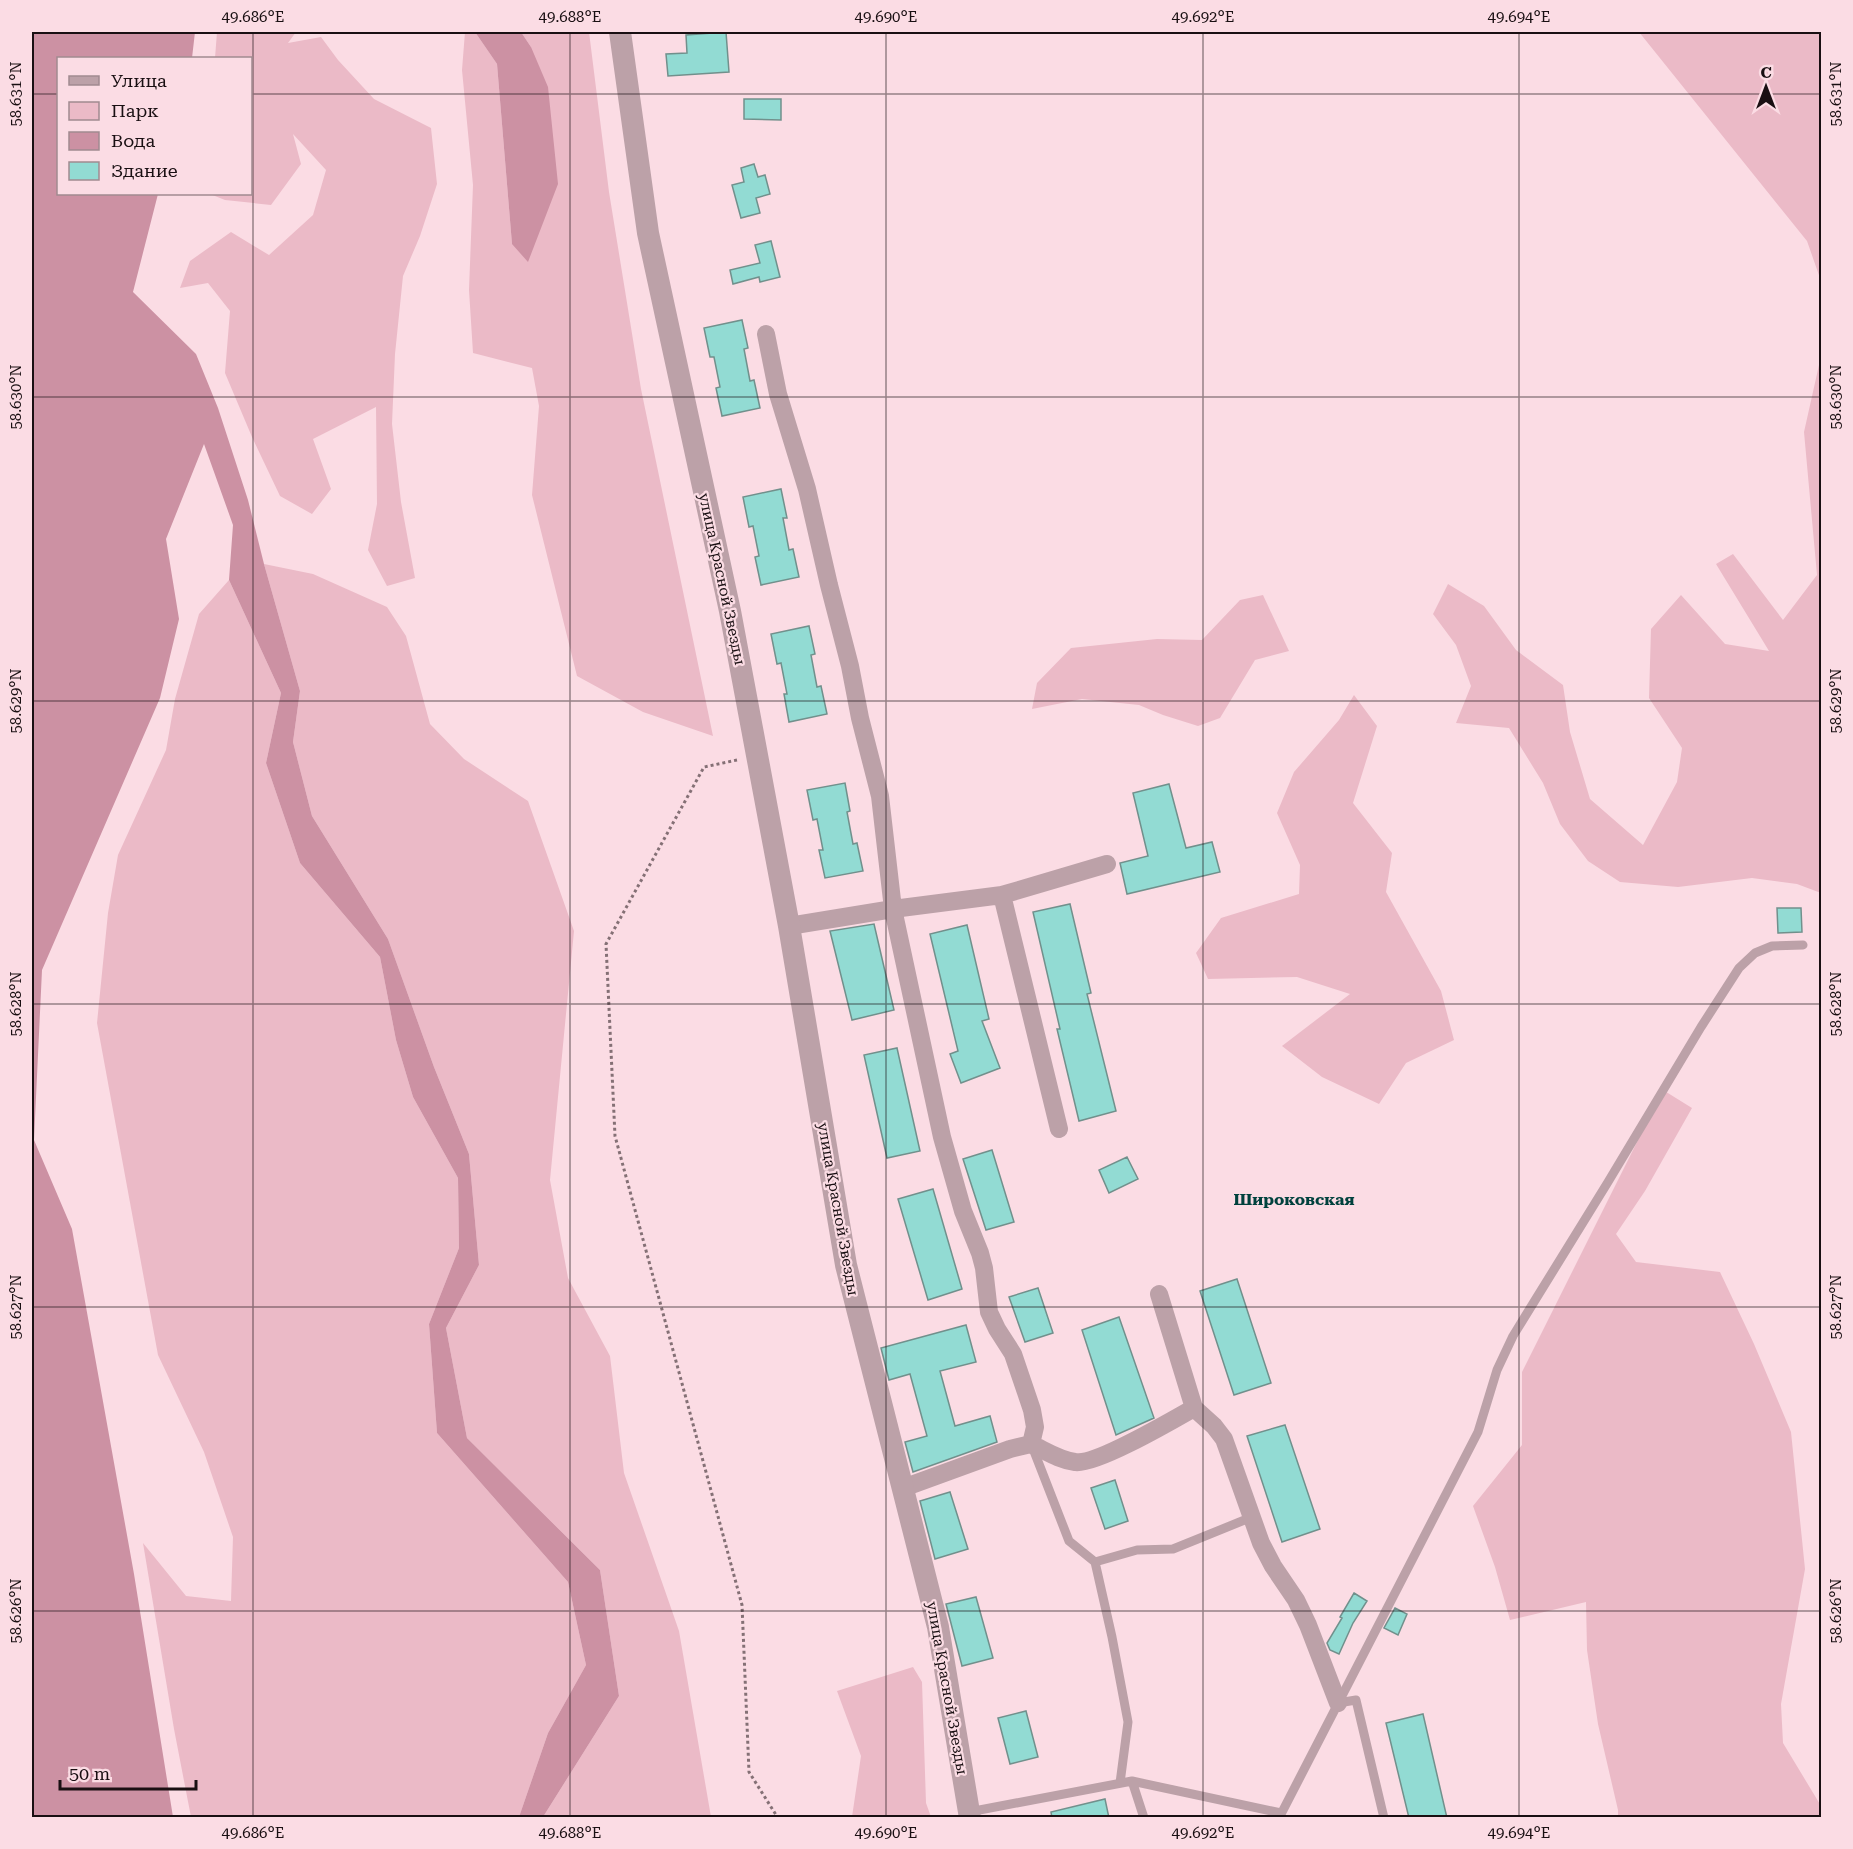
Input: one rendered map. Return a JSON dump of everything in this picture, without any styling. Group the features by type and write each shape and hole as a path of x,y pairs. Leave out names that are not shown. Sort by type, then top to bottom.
{"street":[{"name":"улица Красной Звезды","path":"621,32 648,233 730,611 789,926 846,1265 938,1627 969,1815"},
{"path":"766,334 778,394 807,489 880,796 893,909 942,1137 963,1211 980,1252 989,1312 1013,1354 1032,1410 1035,1427 1032,1444"},
{"path":"789,926 893,909 1002,895 1107,864"},
{"path":"1002,895 1059,1129"},
{"path":"1159,1294 1194,1408 1214,1426 1224,1439 1261,1543 1273,1566 1296,1600 1338,1703"},
{"path":"903,1488 1010,1449 1032,1444 1057,1457 1077,1463 1091,1461 1194,1408"}],"lane":[{"path":"969,1815 1132,1781 1280,1815 1478,1432 1497,1370 1513,1336 1739,968 1755,953 1772,946 1803,945"},
{"path":"1032,1444 1070,1541 1095,1562 1128,1722 1120,1783"},
{"path":"1095,1562 1137,1550 1173,1549 1252,1517"},
{"path":"1338,1703 1356,1700 1384,1818"},
{"path":"1132,1781 1144,1818"}],"path":[{"path":"757,755 704,767 606,944 615,1136 742,1605 749,1772 778,1818"}],"green space":[{"path":"217,32 296,32 288,43 321,37 338,60 374,99 431,128 437,184 420,236 403,276 395,354 392,424 401,502 415,578 387,586 368,550 377,504 376,407 313,439 331,489 312,514 280,496 225,373 230,311 208,283 180,288 190,261 231,232 269,255 313,215 326,170 293,134 301,164 271,205 225,200 212,195 252,195 252,57 215,57"},
{"path":"465,32 475,32 497,64 512,244 531,47 521,32 589,32 609,192 641,389 713,736 643,712 577,676 532,495 539,406 532,368 473,353 469,290 473,185 462,70"},
{"path":"1639,32 1821,32 1821,281 1807,241"},
{"path":"1821,356 1821,893 1797,884 1752,878 1678,887 1620,882 1588,861 1560,824 1543,783 1509,728 1456,723 1471,686 1456,645 1433,614 1448,584 1484,606 1516,650 1563,685 1570,732 1590,799 1643,845 1677,782 1682,748 1649,698 1651,629 1681,595 1725,644 1769,651 1716,564 1733,554 1783,620 1817,575 1804,432"},
{"path":"264,564 313,574 387,607 406,636 430,724 464,759 528,801 574,931 550,1180 568,1278 610,1356 624,1473 679,1631 711,1817 543,1817 619,1696 600,1570 467,1438 446,1328 479,1265 469,1154 434,1067 388,939 312,816 293,742 300,691"},
{"path":"229,580 281,693 266,763 300,863 380,957 396,1040 413,1097 458,1178 459,1248 429,1324 437,1433 568,1582 586,1665 548,1733 519,1817 191,1817 143,1543 186,1596 231,1601 233,1537 204,1452 158,1355 97,1023 108,913 118,855 166,750 175,699 199,614"},
{"path":"1263,595 1289,651 1255,660 1220,718 1198,726 1139,705 1082,699 1032,709 1037,683 1071,648 1157,639 1202,640 1240,600"},
{"path":"1354,695 1377,726 1353,803 1392,853 1386,892 1441,991 1454,1040 1406,1063 1379,1104 1322,1077 1282,1046 1350,994 1297,977 1208,979 1196,953 1221,918 1299,894 1300,865 1277,813 1294,772 1339,720"},
{"path":"1663,1090 1692,1108 1645,1191 1616,1234 1636,1262 1720,1272 1754,1344 1791,1432 1805,1569 1781,1704 1783,1743 1821,1806 1821,1817 1618,1817 1598,1724 1587,1650 1586,1602 1510,1620 1495,1567 1473,1506 1522,1445 1522,1372"},
{"path":"913,1667 922,1682 926,1803 931,1817 852,1817 861,1756 837,1691"}],"water":[{"path":"32,32 195,32 192,57 57,57 57,195 158,195 133,292 196,354 218,408 248,500 300,691 293,742 312,816 388,939 434,1067 469,1154 479,1265 446,1328 467,1438 600,1570 619,1696 543,1817 519,1817 548,1733 586,1665 568,1582 437,1433 429,1324 459,1248 458,1178 413,1097 396,1040 380,957 300,863 266,763 281,693 229,580 233,525 204,444 166,539 179,619 160,698 42,970 34,1140 72,1229 134,1574 173,1817 32,1817"},
{"path":"475,32 521,32 531,47 548,87 558,184 528,262 512,244 497,64"}],"building":[{"path":"726,32 729,72 668,76 666,54 687,53 686,35"},
{"path":"744,99 781,99 781,120 744,119"},
{"path":"754,164 758,177 765,175 770,194 756,198 760,213 741,218 732,185 744,182 741,168"},
{"path":"771,241 780,277 760,282 759,277 733,284 730,270 760,263 755,245"},
{"path":"742,320 748,348 744,349 750,381 754,380 760,408 722,416 716,388 720,387 714,357 710,357 704,328"},
{"path":"781,489 787,518 783,518 789,550 793,549 799,577 761,585 755,557 759,556 753,526 749,527 743,497"},
{"path":"809,626 815,654 811,655 817,687 821,686 827,714 789,722 781,663 777,664 771,634"},
{"path":"845,783 853,844 857,843 863,871 825,878 819,850 823,850 817,819 813,820 807,790"},
{"path":"1169,784 1186,848 1212,842 1220,872 1127,894 1120,863 1148,856 1133,793"},
{"path":"1070,904 1091,993 1087,994 1116,1111 1079,1121 1033,912"},
{"path":"1777,908 1801,908 1802,932 1778,933"},
{"path":"874,924 894,1010 852,1020 830,931"},
{"path":"967,925 989,1019 982,1021 1000,1068 961,1083 950,1054 958,1051 930,934"},
{"path":"897,1048 920,1151 887,1158 864,1055"},
{"path":"992,1150 1014,1222 986,1230 963,1159"},
{"path":"1127,1157 1138,1179 1109,1193 1099,1170"},
{"path":"933,1189 962,1289 928,1300 898,1199"},
{"path":"1237,1279 1271,1383 1234,1395 1200,1291"},
{"path":"1038,1288 1053,1333 1025,1342 1009,1297"},
{"path":"1119,1317 1154,1418 1116,1435 1082,1330"},
{"path":"966,1325 976,1362 940,1371 955,1426 990,1416 997,1442 913,1472 905,1442 927,1436 910,1374 889,1380 881,1348"},
{"path":"1285,1425 1320,1529 1282,1542 1247,1436"},
{"path":"1115,1480 1128,1521 1105,1529 1091,1488"},
{"path":"950,1492 968,1549 935,1559 920,1501"},
{"path":"1354,1593 1367,1601 1353,1623 1339,1654 1330,1650 1327,1643"},
{"path":"976,1597 993,1658 962,1666 946,1604"},
{"path":"1395,1608 1407,1614 1398,1635 1384,1628"},
{"path":"1026,1711 1038,1757 1010,1764 998,1718"},
{"path":"1423,1714 1447,1818 1409,1818 1386,1723"},
{"path":"1105,1799 1109,1818 1052,1818 1051,1812"}],"district":[{"name":"Широковская","path":"1294,1199"}]}
